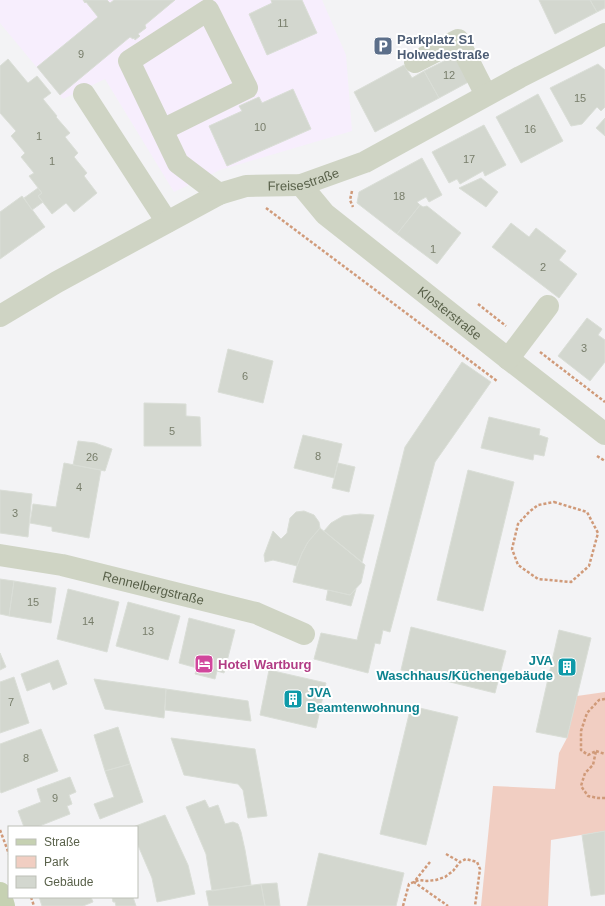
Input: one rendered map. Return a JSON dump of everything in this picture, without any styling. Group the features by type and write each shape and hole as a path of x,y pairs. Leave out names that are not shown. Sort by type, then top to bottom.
{"main road":[{"path":"0,893 4,906"}],"street":[{"path":"162,130 248,88 208,10 129,61 162,130 178,163 219,194"},
{"name":"Freisestraße","path":"0,316 57,282 219,194 246,186 301,185 365,162 520,77 605,34"},
{"path":"415,62 458,40 486,96"},
{"path":"84,94 167,222"},
{"name":"Klosterstraße","path":"301,185 325,214 605,434"},
{"path":"508,359 548,306"},
{"name":"Rennelbergstraße","path":"0,555 62,565 256,613 304,634"}],"path":[{"path":"350,200 354,209"},
{"path":"261,204 497,381"},
{"path":"473,300 605,402"},
{"path":"592,452 605,461"},
{"path":"554,502 587,512 598,533 589,566 571,582 538,579 518,565 512,549 518,524 538,505 554,502"},
{"path":"605,699 600,700 587,713 581,731 581,750 588,755 596,751 605,754"},
{"path":"596,751 593,765 585,774 581,786 588,796 605,798"},
{"path":"0,830 8,851"},
{"path":"446,854 460,862"},
{"path":"403,906 409,884 419,880 436,880 446,877 460,862 466,859 477,862 480,869 475,906"},
{"path":"414,882 430,862"},
{"path":"414,882 448,906"}],"shaded area":[{"path":"0,0 322,0 346,55 352,131 220,170 174,192 105,79 63,99 0,23"}],"green space":[{"path":"605,692 605,831 551,840 548,906 481,906 493,786 555,789 559,753 567,738 577,696"}],"building":[{"path":"83,0 107,0 110,3 114,0 175,0 145,25 146,28 138,34 140,36 135,40 134,38 133,39 130,37 60,95 37,67 98,17"},
{"path":"271,0 302,0 317,33 267,55 249,14 272,3"},
{"path":"539,0 590,0 597,12 555,34"},
{"path":"590,0 605,0 605,8 597,12"},
{"path":"460,53 474,79 439,98 424,71"},
{"path":"8,59 28,83 37,76 51,93 43,99 70,133 65,137 78,153 74,157 87,173 84,176 97,193 74,212 66,203 52,214 38,196 42,193 29,176 34,173 21,157 25,153 11,136 16,131 0,113 0,66"},
{"path":"598,64 605,70 605,107 601,111 597,107 582,124 571,126 550,88"},
{"path":"404,65 412,78 424,71 439,98 375,132 354,92"},
{"path":"293,89 311,129 227,166 209,126 242,111 239,106 259,97 262,103"},
{"path":"538,94 563,141 521,163 496,117"},
{"path":"605,118 605,136 596,128"},
{"path":"484,125 506,165 485,176 483,171 460,184 457,179 449,183 432,152"},
{"path":"422,158 442,195 429,202 426,197 417,202 420,205 397,234 357,203 359,192"},
{"path":"481,178 498,192 486,207 459,188"},
{"path":"38,188 42,193 38,196 43,202 32,210 24,198"},
{"path":"22,196 45,227 0,259 0,212"},
{"path":"420,205 423,207 427,206 461,233 437,264 397,234"},
{"path":"511,223 529,237 536,228 566,251 559,260 577,274 559,298 492,247"},
{"path":"587,318 602,329 598,335 605,340 605,362 590,381 558,356"},
{"path":"228,349 273,361 263,403 218,392"},
{"path":"462,362 491,382 435,462 390,632 383,630 380,644 375,643 368,673 314,659 321,633 357,640 405,447"},
{"path":"144,403 186,404 186,416 200,417 201,446 144,446"},
{"path":"489,417 540,429 539,435 548,438 544,456 534,454 533,460 481,448"},
{"path":"303,435 342,444 334,478 294,468"},
{"path":"78,441 95,443 112,449 105,471 73,465"},
{"path":"64,463 101,470 89,538 52,531 52,527 30,523 33,504 56,507"},
{"path":"338,463 355,467 349,492 332,488"},
{"path":"468,470 514,482 483,611 437,600"},
{"path":"0,490 32,494 28,537 0,533"},
{"path":"304,511 314,515 319,522 320,528 308,542 297,566 273,560 265,562 264,555 273,531 281,539 287,533 290,518 296,512"},
{"path":"360,514 374,515 362,562 324,531 331,523 343,516"},
{"path":"320,528 365,565 361,583 350,595 293,582 302,553 308,542"},
{"path":"0,579 14,581 9,616 0,614"},
{"path":"14,581 56,588 51,623 9,616"},
{"path":"68,589 119,602 107,652 57,639"},
{"path":"356,589 351,606 326,600 328,590 350,595"},
{"path":"128,602 180,616 168,660 116,646"},
{"path":"189,618 235,630 224,673 217,671 215,679 195,674 197,668 179,663"},
{"path":"411,627 506,651 495,693 401,670"},
{"name":"JVA Waschhaus/Küchengebäude","path":"559,630 591,638 567,738 536,732"},
{"path":"0,653 6,667 0,670"},
{"path":"58,660 67,684 53,690 50,682 27,691 21,674"},
{"name":"JVA Beamtenwohnung","path":"269,670 326,683 316,728 260,715"},
{"path":"14,677 29,723 0,733 0,682"},
{"path":"94,679 166,689 164,718 105,709"},
{"path":"166,689 248,701 251,721 165,710"},
{"path":"411,706 458,717 426,845 380,834"},
{"path":"118,727 130,764 105,771 94,735"},
{"path":"41,729 58,771 1,793 0,744"},
{"path":"171,738 255,749 267,816 248,818 243,790 238,784 184,775"},
{"path":"130,764 143,802 100,819 94,804 114,797 105,771"},
{"path":"70,777 76,792 69,795 72,804 67,806 70,814 40,826 24,826 18,811 41,802 37,789"},
{"path":"205,800 209,808 218,805 225,824 233,822 238,824 245,850 251,885 212,891 206,854 186,807"},
{"path":"165,815 188,865 195,894 157,902 152,878 138,845 138,826 136,826"},
{"path":"605,831 605,894 591,896 582,835"},
{"path":"319,853 404,873 396,906 307,906"},
{"path":"277,883 280,906 265,906 261,884"},
{"path":"261,884 265,906 209,906 206,891"},
{"path":"39,898 91,898 93,902 83,906 42,906"},
{"path":"112,898 133,898 136,906 116,906 115,902 113,902"}],"place":[{"name":"Parkplatz S1 Holwedestraße","path":"383,46"},
{"name":"Hotel Wartburg","path":"204,664"},
{"name":"JVA Waschhaus/Küchengebäude","path":"567,667"},
{"name":"JVA Beamtenwohnung","path":"293,699"}]}
